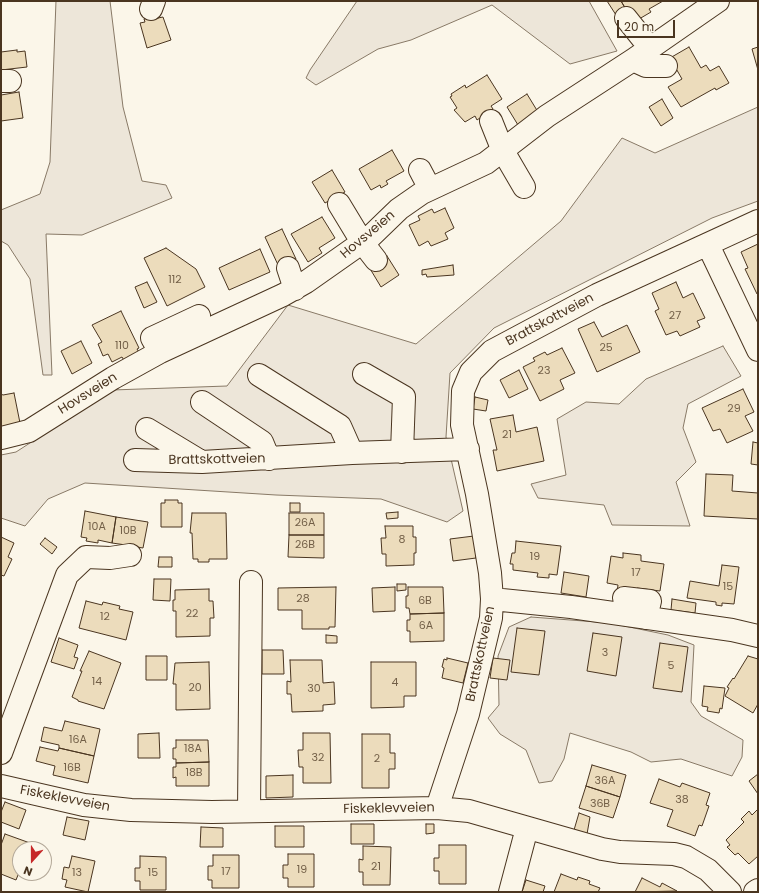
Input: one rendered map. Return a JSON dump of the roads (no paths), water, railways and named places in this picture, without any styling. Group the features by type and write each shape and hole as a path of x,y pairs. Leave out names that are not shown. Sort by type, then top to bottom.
{"street":[{"name":"Hovsveien","path":"1,438 29,431 88,383 160,352 294,288 362,242 399,209 425,180 486,163 547,116 641,54 710,3"},
{"path":"626,18 646,66 666,66"},
{"path":"491,121 503,151 524,187"},
{"path":"340,204 362,242 376,260"},
{"name":"Brattskottveien","path":"437,808 468,714 491,618 492,599 484,540 468,449 462,425 463,391 471,372 492,351 597,295 758,221"},
{"path":"708,245 758,350"},
{"path":"288,268 294,288"},
{"path":"160,352 152,338 199,316"},
{"path":"364,374 404,397 402,452"},
{"path":"259,375 340,426 352,453"},
{"path":"202,402 262,442 269,459"},
{"path":"146,429 202,462"},
{"name":"Brattskottveien","path":"135,460 202,462 352,453 468,449"},
{"path":"1,753 67,575 86,557 110,558 130,555"},
{"path":"249,811 251,582"},
{"path":"624,598 650,601 646,618"},
{"path":"492,599 571,607 732,630 758,636"},
{"name":"Fiskeklevveien","path":"1,786 45,797 108,809 168,812 437,808 469,811 602,849 620,852 674,854 686,857 708,870 730,892"},
{"path":"510,892 527,828"}]}
